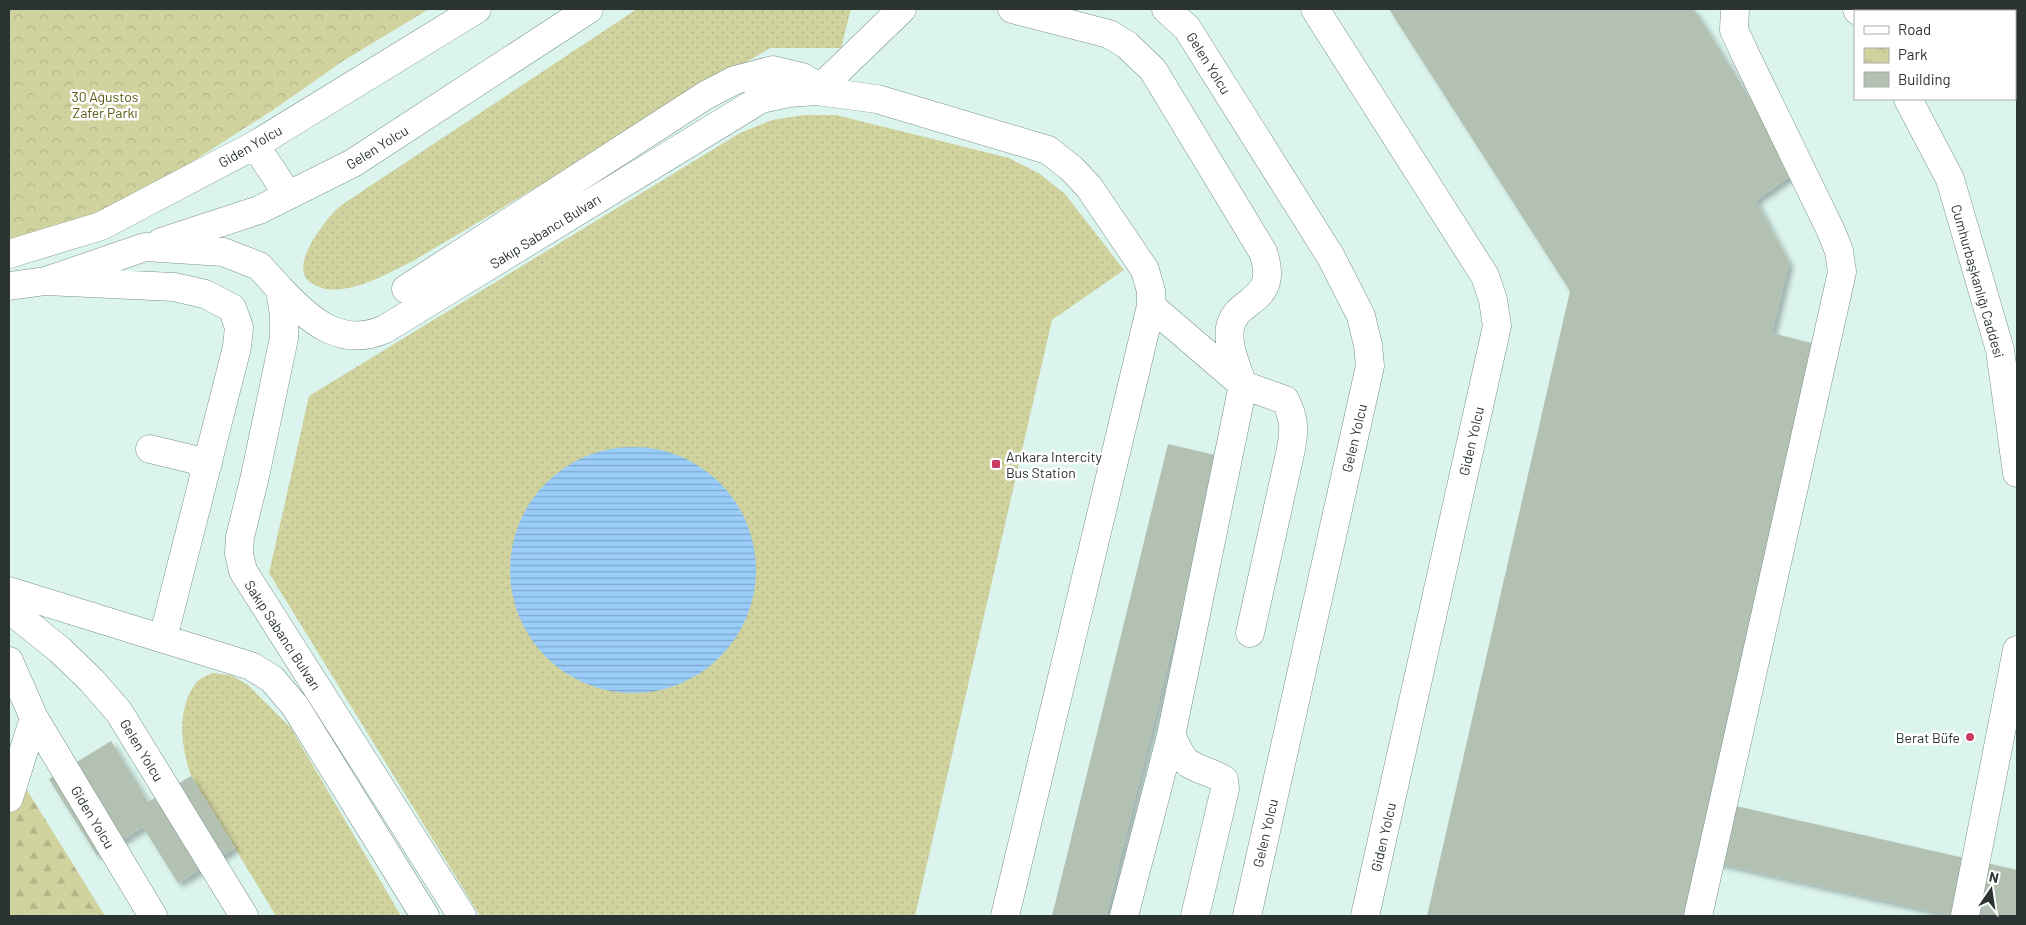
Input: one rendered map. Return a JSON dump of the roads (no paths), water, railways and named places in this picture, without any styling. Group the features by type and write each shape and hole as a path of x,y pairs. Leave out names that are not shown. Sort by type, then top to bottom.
{"main road":[{"name":"Giden Yolcu","path":"9,254 101,226 255,145 476,9"},
{"name":"Gelen Yolcu","path":"145,247 259,210 353,163 589,9"},
{"path":"819,90 902,9"},
{"path":"1012,9 1110,34 1127,45 1153,70 1264,252 1268,265 1262,291 1256,299 1233,318 1230,329 1232,352 1243,385 1171,736 1124,916"},
{"name":"Gelen Yolcu","path":"1166,9 1188,28 1331,257 1361,316 1370,359 1370,366 1247,916"},
{"name":"Giden Yolcu","path":"1315,9 1485,276 1493,300 1497,326 1365,916"},
{"path":"1698,916 1842,272 1839,251 1831,231 1734,30 1736,9"},
{"path":"406,289 706,95 735,80 772,70 802,77 819,90 877,99 1048,150 1072,169 1089,187 1145,270 1151,291 1151,306 1005,916"},
{"name":"Sakıp Sabancı Bulvarı","path":"46,281 145,247 223,252 259,266 302,312 319,325 338,333 360,336 375,334 761,99 788,93 819,90"},
{"name":"Cumhurbaşkanlığı Caddesi","path":"1909,100 1950,179 2000,350 2017,474"},
{"path":"255,145 288,196"},
{"name":"Sakıp Sabancı Bulvarı","path":"9,286 46,281 174,287 205,294 232,308 238,327 237,347 163,638"},
{"name":"Sakıp Sabancı Bulvarı","path":"280,289 284,315 284,338 240,537 239,553 243,571 462,916"},
{"path":"1151,306 1243,385 1285,400 1292,413 1294,431 1250,633"},
{"path":"150,449 208,463"},
{"path":"9,591 251,666 272,679 295,706 425,916"},
{"name":"Gelen Yolcu","path":"9,609 60,650 91,680 119,712 244,916"},
{"path":"1965,916 2017,650"},
{"name":"Giden Yolcu","path":"9,661 34,718 153,916"},
{"path":"9,798 34,718"},
{"path":"1171,736 1186,762 1196,768 1216,774 1224,780 1225,789 1195,916"}],"water":[{"path":"621,447 645,447 669,452 691,461 720,483 742,512 747,523 754,546 756,570 754,594 747,617 742,628 720,657 691,679 669,688 645,693 621,693 597,688 575,679 555,665 538,648 524,628 515,606 510,582 510,558 515,534 524,512 538,492 555,475 575,461 597,452"}],"place":[{"name":"Ankara Intercity Bus Station","path":"996,464"},
{"name":"Berat Büfe","path":"1970,737"}],"park label":[{"name":"30 Ağustos Zafer Parkı","path":"105,104"}]}
